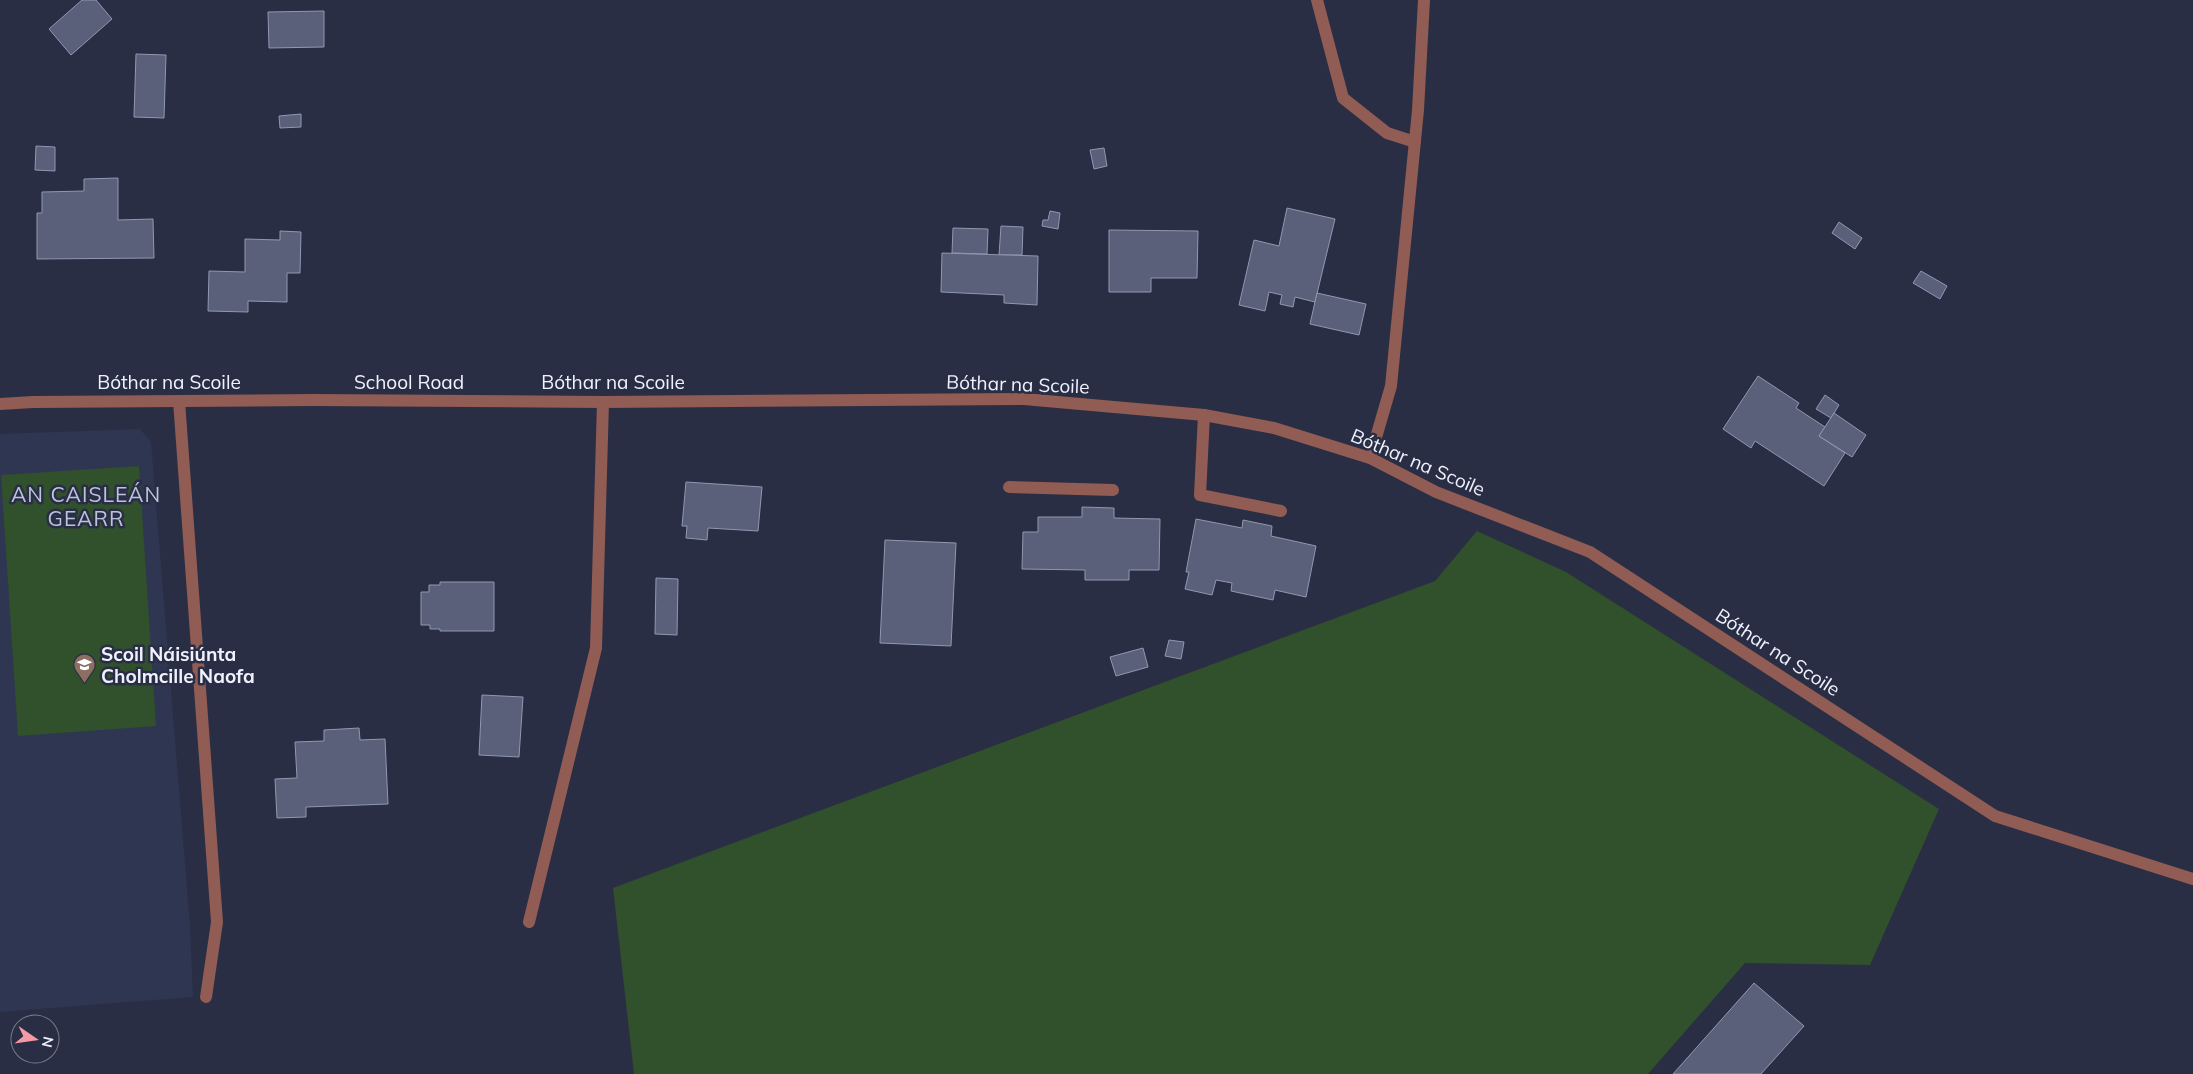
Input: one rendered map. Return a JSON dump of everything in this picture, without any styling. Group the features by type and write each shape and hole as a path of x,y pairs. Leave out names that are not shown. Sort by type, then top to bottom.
{"street":[{"path":"1317,0 1344,98 1387,133 1415,142"},
{"path":"1370,458 1391,386 1415,142 1424,0"},
{"name":"Bóthar na Scoile","path":"478,401 1024,399 1204,415 1274,428 1370,458 1436,492 1590,552 1996,816 2193,879"},
{"path":"179,401 217,922 206,997"},
{"name":"Bóthar na Scoile","path":"0,404 34,402 339,401"},
{"name":"School Road","path":"339,401 478,401"},
{"path":"529,922 596,648 603,402"},
{"path":"1204,415 1200,495 1281,511"},
{"path":"1009,487 1113,490"}],"shaded area":[{"name":"Scoil Náisiúnta Cholmcille Naofa","path":"140,429 151,442 190,926 193,997 0,1012 0,434"}],"green space":[{"path":"139,466 156,726 18,736 1,475"},
{"path":"1477,531 1566,572 1939,809 1870,965 1745,963 1648,1074 634,1074 613,888 1435,581"}],"building":[{"path":"82,0 96,0 112,19 71,55 49,29"},
{"path":"324,11 324,47 269,48 268,12"},
{"path":"136,54 166,55 164,118 134,117"},
{"path":"301,114 301,127 280,128 279,116"},
{"path":"36,146 55,147 55,171 35,170"},
{"path":"1104,148 1107,166 1094,169 1090,150"},
{"path":"118,178 118,220 153,219 154,258 37,259 37,213 42,213 42,192 84,191 84,179"},
{"path":"1287,208 1335,219 1315,302 1295,297 1293,307 1280,304 1282,295 1269,292 1265,311 1239,305 1254,240 1279,246"},
{"path":"1050,211 1060,213 1058,229 1042,226 1043,220 1048,220"},
{"path":"1839,222 1862,238 1855,249 1832,233"},
{"path":"1001,226 1023,227 1022,255 999,255"},
{"path":"953,228 988,229 987,254 952,253"},
{"path":"1109,230 1198,231 1197,278 1151,278 1151,292 1109,292"},
{"path":"280,231 301,232 300,273 287,273 287,302 248,301 248,312 208,311 209,271 245,272 245,239 280,240"},
{"path":"942,253 1038,256 1037,305 1004,303 1004,295 941,292"},
{"path":"1921,271 1947,286 1940,299 1913,283"},
{"path":"1317,293 1366,304 1359,335 1310,324"},
{"path":"1758,376 1799,403 1796,408 1825,427 1819,436 1845,453 1824,486 1755,441 1751,448 1723,429"},
{"path":"1825,395 1839,405 1831,418 1816,409"},
{"path":"1834,413 1866,435 1852,457 1819,436"},
{"path":"686,482 762,487 758,531 708,528 707,540 686,538 687,526 682,526"},
{"path":"1082,507 1114,508 1114,518 1160,519 1159,570 1129,570 1129,580 1085,580 1085,570 1022,569 1023,532 1038,532 1038,517 1082,517"},
{"path":"1196,519 1242,528 1243,520 1272,526 1271,536 1316,546 1306,597 1275,590 1273,600 1231,591 1232,583 1216,580 1212,595 1185,589 1189,572 1186,572"},
{"path":"885,540 956,543 951,646 880,643"},
{"path":"656,578 678,579 677,635 655,634"},
{"path":"440,582 494,582 494,631 440,631 440,629 430,629 430,625 421,625 421,592 429,592 429,585 440,585"},
{"path":"1169,640 1184,642 1181,659 1165,656"},
{"path":"1143,648 1148,667 1116,676 1110,657"},
{"path":"482,695 523,697 519,757 479,755"},
{"path":"359,728 360,740 385,739 388,804 306,807 306,817 277,818 275,779 297,778 295,742 324,741 324,730"},
{"path":"1754,983 1804,1026 1761,1074 1673,1074"}],"place":[{"name":"Scoil Náisiúnta Cholmcille Naofa","path":"85,684"}],"district":[{"name":"AN CAISLEÁN GEARR","path":"86,506"}]}
